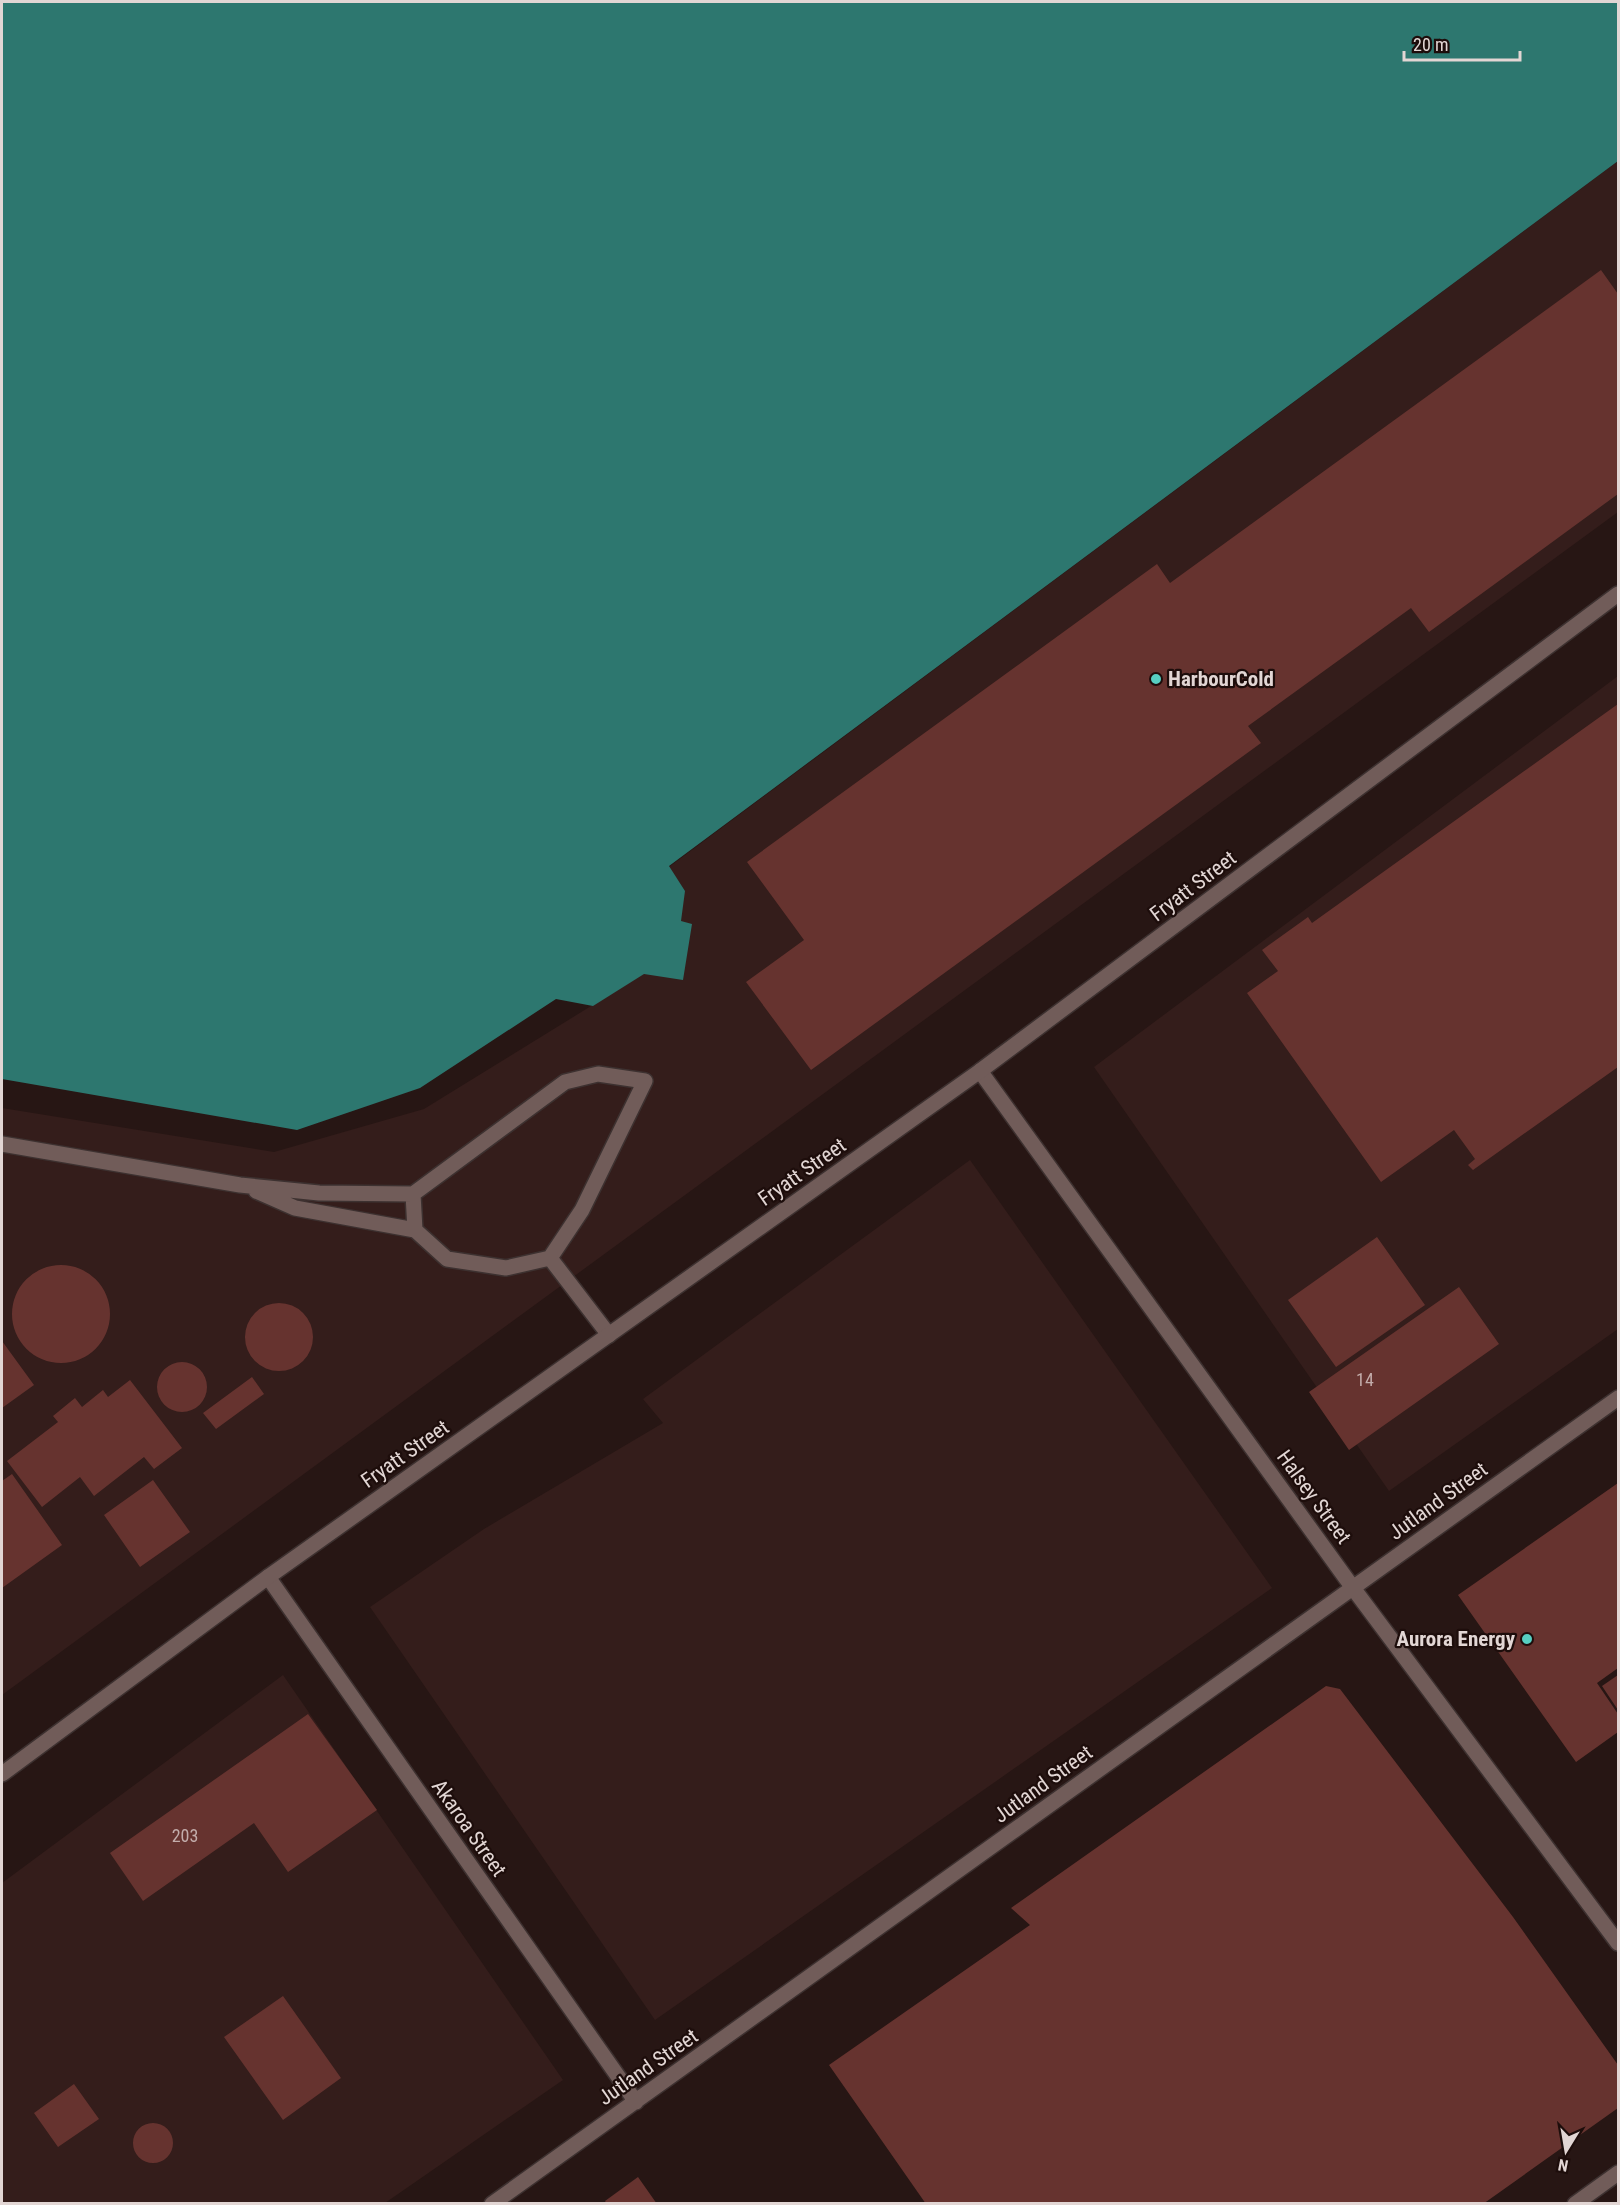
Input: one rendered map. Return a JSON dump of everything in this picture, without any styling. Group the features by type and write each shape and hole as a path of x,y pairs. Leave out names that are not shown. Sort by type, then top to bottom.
{"street":[{"name":"Fryatt Street","path":"2,1774 268,1577 980,1071 1618,594"},
{"name":"Halsey Street","path":"980,1071 1353,1588 1618,1943"},
{"path":"2,1144 240,1185 319,1193 413,1194 565,1082 598,1074 645,1081 582,1210 550,1258 506,1268 447,1259 415,1230 295,1208 240,1185"},
{"path":"413,1194 415,1230"},
{"path":"550,1258 609,1335"},
{"name":"Jutland Street","path":"492,2204 1618,1398"},
{"name":"Akaroa Street","path":"268,1577 636,2102"},
{"path":"1575,2204 1618,2173"}],"shaded area":[{"path":"1618,161 1618,512 2,1695 2,1108 274,1152 424,1109 643,974 685,891 669,867"},
{"path":"1618,676 1618,1329 1389,1491 1094,1067"},
{"path":"970,1160 1272,1588 655,2020 370,1607 484,1529 663,1423 643,1399"},
{"path":"283,1675 563,2080 385,2203 2,2203 2,1883"}],"water":[{"path":"2,2 1618,2 1618,161 669,866 685,891 681,921 692,924 683,980 644,974 593,1006 556,999 420,1088 297,1130 2,1079"}],"building":[{"name":"HarbourCold","path":"1601,270 1618,294 1618,494 1429,632 1411,608 1248,726 1261,743 811,1070 746,982 804,940 747,862 1157,564 1170,583"},
{"path":"1618,704 1618,1067 1473,1170 1468,1165 1475,1159 1454,1130 1381,1182 1247,993 1278,971 1262,950 1308,917 1312,923"},
{"path":"1377,1237 1425,1305 1336,1367 1288,1300"},
{"path":"61,1265 80,1269 95,1280 106,1295 110,1314 106,1333 95,1348 80,1359 61,1363 42,1359 27,1348 16,1333 12,1314 16,1295 27,1280 42,1269"},
{"path":"1459,1287 1499,1344 1349,1450 1309,1392"},
{"path":"279,1303 292,1306 303,1313 310,1324 313,1337 310,1350 303,1361 292,1368 279,1371 266,1368 255,1361 248,1350 245,1337 248,1324 255,1313 266,1306"},
{"path":"2,1341 34,1385 2,1408"},
{"path":"187,1362 200,1369 206,1377 206,1397 200,1405 192,1411 177,1412 164,1405 158,1397 157,1382 164,1369 172,1363"},
{"path":"252,1377 264,1394 216,1429 203,1413"},
{"path":"130,1380 182,1448 154,1469 144,1457 94,1496 80,1477 42,1507 7,1461 58,1422 53,1416 75,1398 82,1407 103,1390 108,1397"},
{"path":"12,1474 62,1545 2,1588 2,1481"},
{"path":"153,1480 190,1532 140,1567 104,1515"},
{"path":"1618,1483 1618,1668 1597,1683 1618,1714 1618,1732 1576,1762 1458,1595"},
{"path":"1618,1675 1618,1710 1602,1686"},
{"path":"1326,1686 1340,1689 1513,1917 1618,2065 1618,2108 1483,2204 926,2204 829,2065 1030,1925 1011,1908"},
{"path":"308,1714 377,1810 288,1872 254,1823 143,1901 110,1853"},
{"path":"283,1996 341,2078 283,2120 224,2037"},
{"path":"74,2084 99,2119 58,2147 34,2113"},
{"path":"153,2123 161,2124 167,2129 172,2135 172,2151 167,2157 161,2162 153,2163 145,2162 139,2157 134,2151 133,2143 134,2135 139,2129 145,2124"},
{"path":"638,2177 657,2204 607,2204 605,2201"}],"place":[{"name":"HarbourCold","path":"1156,679"},
{"name":"Aurora Energy","path":"1527,1639"}]}
